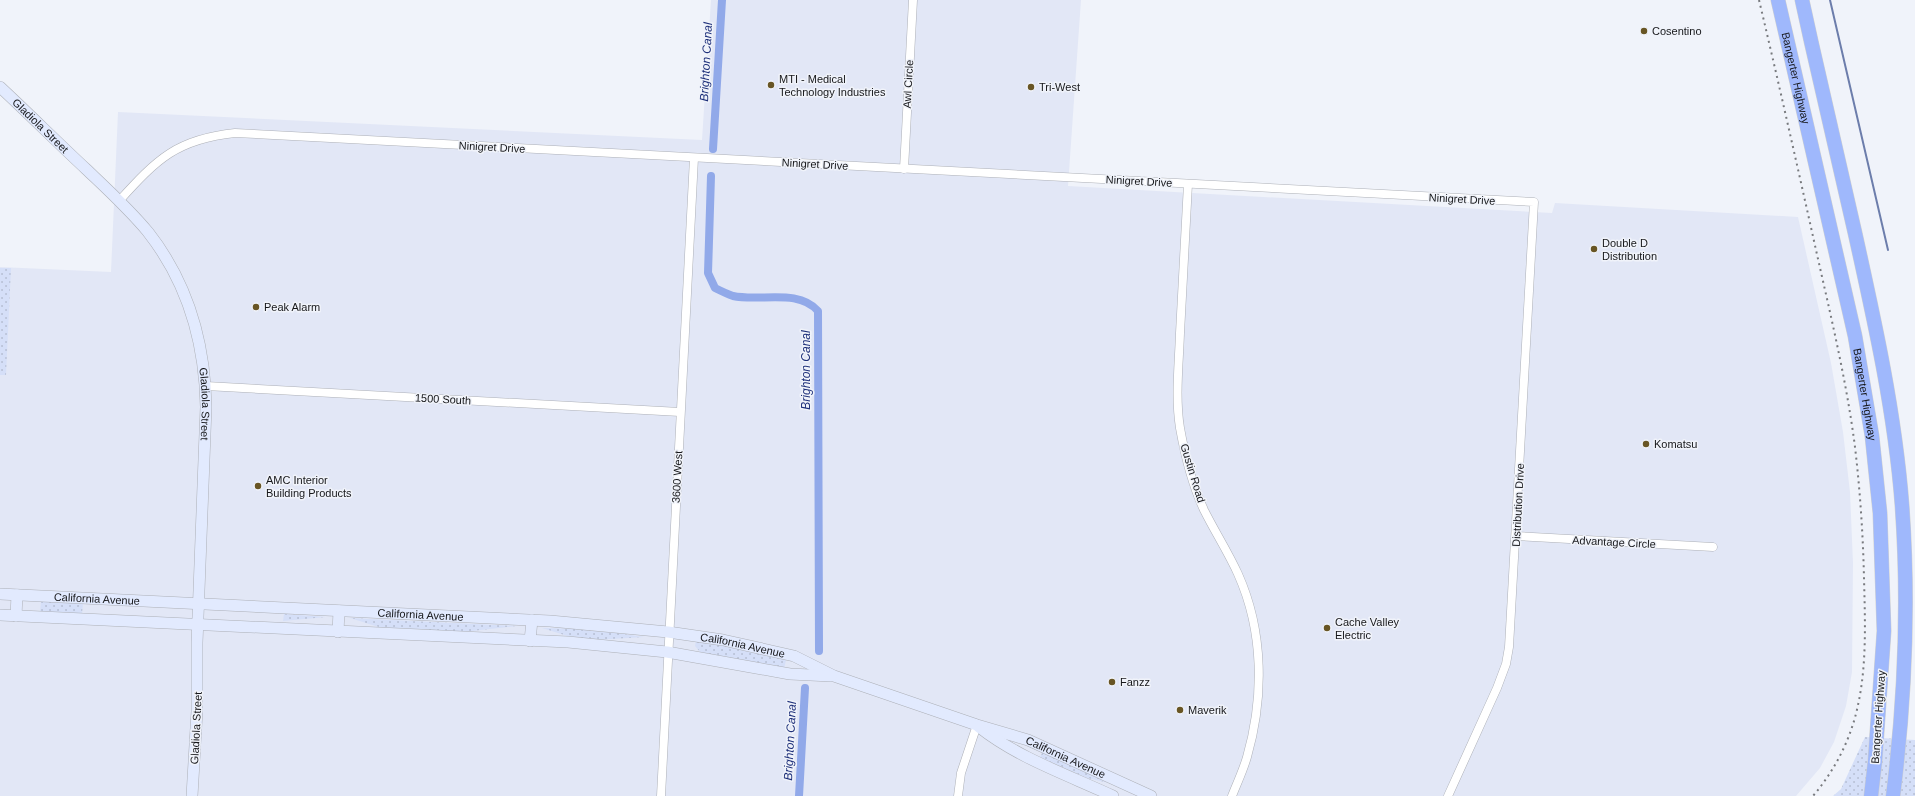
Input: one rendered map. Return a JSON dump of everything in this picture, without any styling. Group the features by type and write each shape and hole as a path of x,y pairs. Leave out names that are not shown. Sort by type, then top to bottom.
{"highway":[{"name":"Bangerter Highway","path":"1778,0 1854,336 1872,436 1880,513 1884,631 1875,762 1871,796"},
{"name":"Bangerter Highway","path":"1802,0 1883,362 1898,462 1904,538 1906,613 1902,710 1893,796"}],"main road":[{"name":"Gladiola Street","path":"0,87 119,200 151,236 179,281 199,338 206,386 198,604 197,711 192,796"},
{"name":"California Avenue","path":"0,594 532,620 668,632 743,644 787,654 801,659 834,676 977,725 1034,742 1151,796"},
{"path":"16,616 17,595"},
{"path":"338,632 339,611"},
{"name":"California Avenue","path":"0,615 530,641 622,647 667,652 790,674 834,676"},
{"path":"530,641 532,620"},
{"name":"California Avenue","path":"977,725 992,738 1012,750 1113,796"}],"street":[{"name":"Awl Circle","path":"904,169 913,0"},
{"name":"Ninigret Drive","path":"119,200 159,159 169,152 192,141 208,136 235,133 1534,202"},
{"name":"3600 West","path":"660,796 694,158"},
{"name":"Gustin Road","path":"1188,184 1178,385 1180,426 1187,462 1204,510 1224,544 1246,595 1257,647 1259,681 1252,739 1232,796"},
{"name":"Distribution Drive","path":"1448,796 1497,688 1508,656 1511,636 1534,202"},
{"name":"1500 South","path":"206,386 680,412"},
{"name":"Advantage Circle","path":"1516,536 1713,547"},
{"path":"958,796 961,774 977,725"}],"shaded area":[{"path":"711,0 1081,0 1068,186 1552,213 1555,203 1798,217 1831,363 1843,432 1850,492 1853,563 1852,672 1846,706 1834,742 1820,768 1796,796 0,796 0,267 111,272 118,112 702,140"},
{"path":"0,268 11,268 6,375 0,375"},
{"path":"41,601 83,603 82,614 40,612"},
{"path":"284,614 326,617 283,621"},
{"path":"350,618 517,626 454,633 385,629"},
{"path":"542,628 589,629 644,637 595,640 574,638"},
{"path":"696,641 736,647 786,660 784,669 701,653 695,646"},
{"path":"1865,737 1915,740 1915,796 1833,796 1841,789"},
{"path":"1043,751 1109,783 1087,778 1040,757"}],"waterway":[{"name":"Brighton Canal","path":"713,149 722,0"},
{"path":"1830,0 1888,250"},
{"name":"Brighton Canal","path":"711,176 708,273 715,288 733,296 755,298 778,297 800,300 810,304 818,311 819,651"},
{"name":"Brighton Canal","path":"799,796 805,688"}],"railway":[{"path":"1759,0 1794,150 1842,369 1855,447 1861,512 1864,562 1865,625 1861,689 1855,718 1841,754 1828,776 1813,796"}],"place":[{"name":"Cosentino","path":"1644,31"},
{"name":"MTI - Medical Technology Industries","path":"771,85"},
{"name":"Tri-West","path":"1031,87"},
{"name":"Double D Distribution","path":"1594,249"},
{"name":"Peak Alarm","path":"256,307"},
{"name":"Komatsu","path":"1646,444"},
{"name":"AMC Interior Building Products","path":"258,486"},
{"name":"Cache Valley Electric","path":"1327,628"},
{"name":"Fanzz","path":"1112,682"},
{"name":"Maverik","path":"1180,710"}]}
